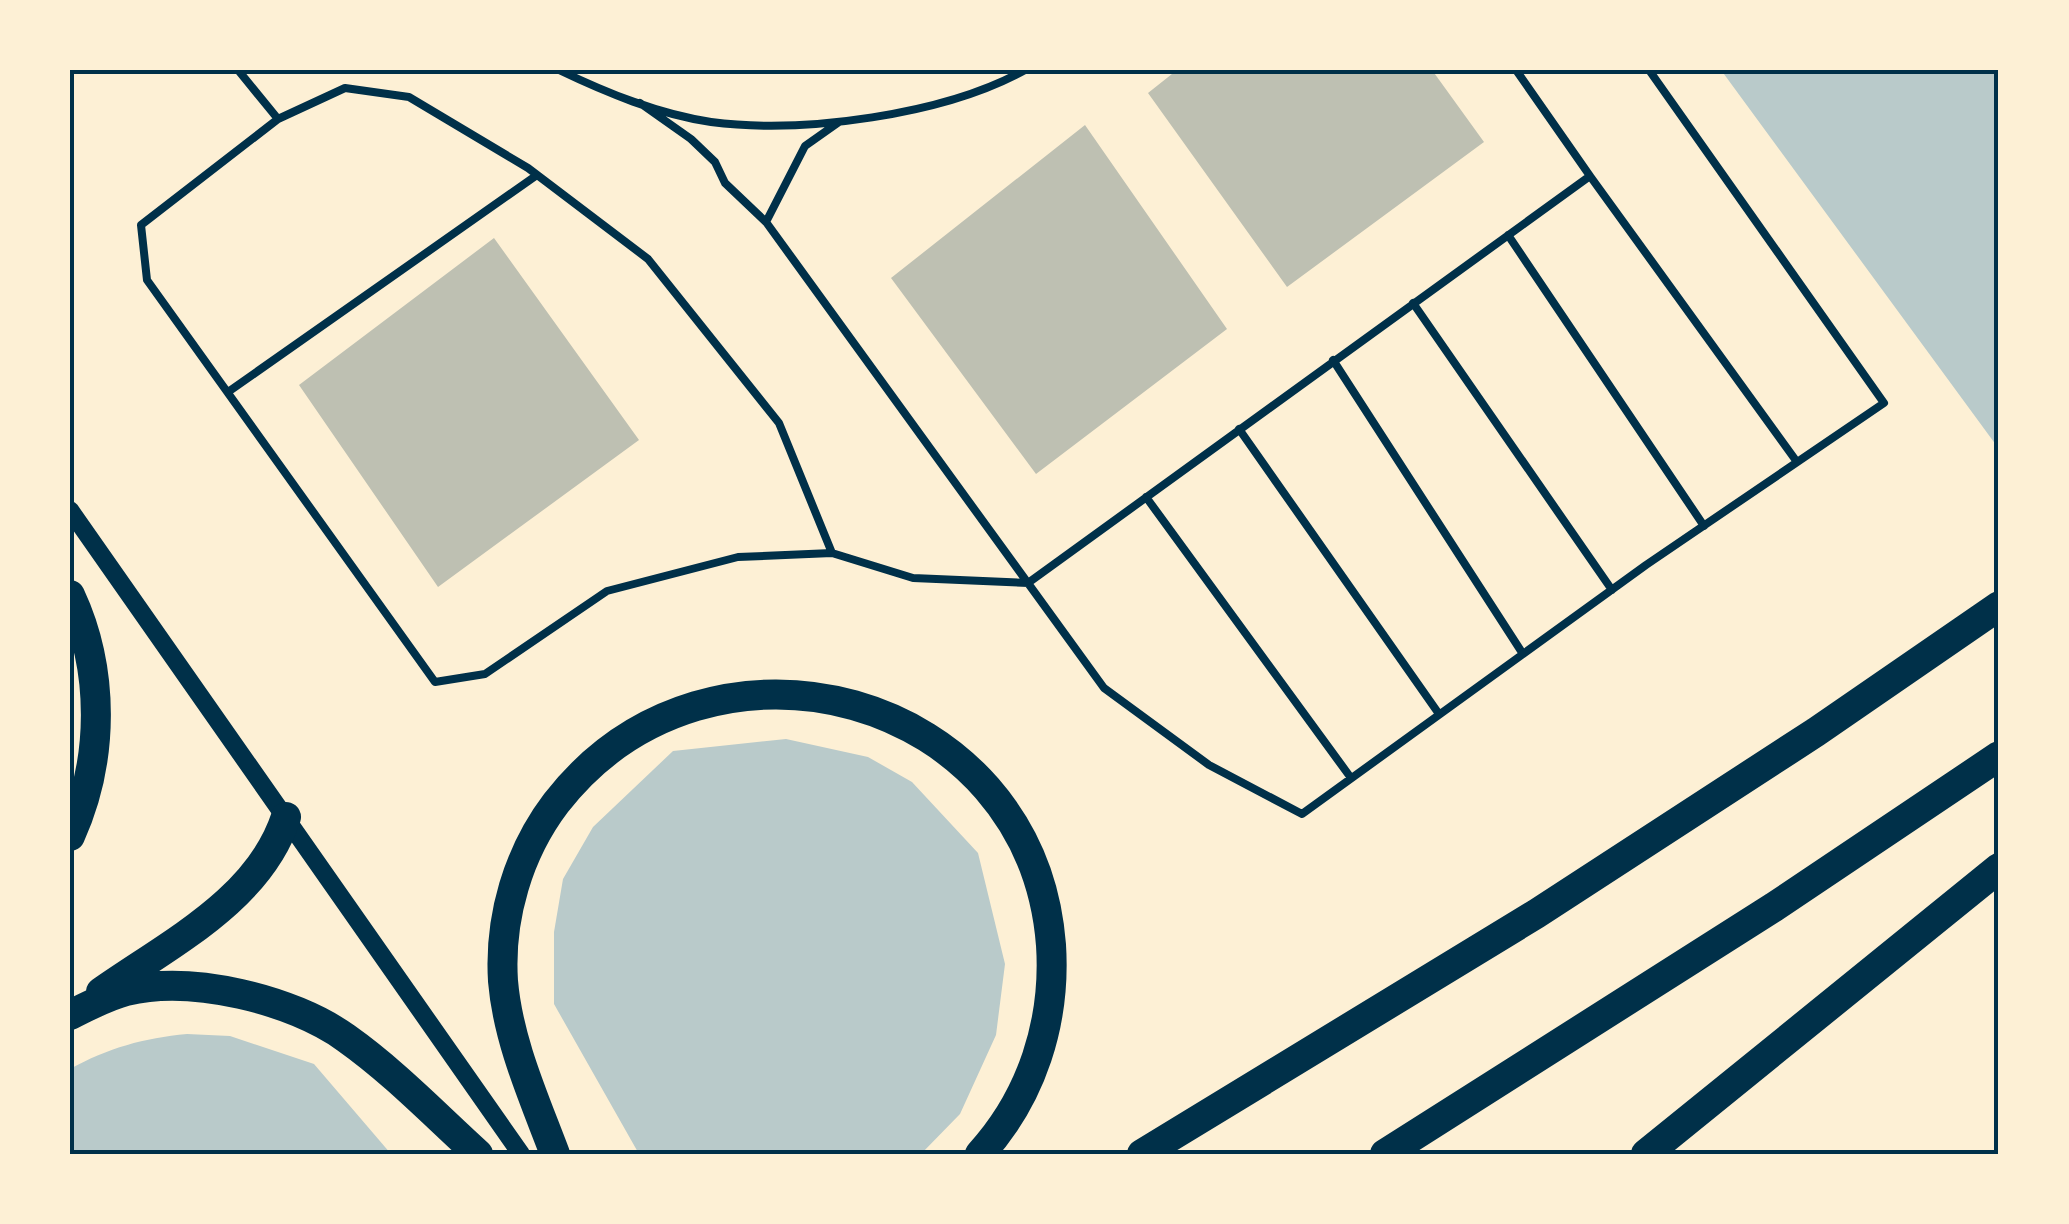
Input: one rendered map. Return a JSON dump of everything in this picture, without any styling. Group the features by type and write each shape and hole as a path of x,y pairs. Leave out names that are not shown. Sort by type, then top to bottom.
{"highway":[{"path":"70,595 92,666 96,718 91,773 70,836"},
{"path":"1142,1154 1552,903 1816,732 1999,606"},
{"path":"555,1154 514,1040 503,981 508,910 532,840 546,816 584,771 635,731 699,703 769,693 836,700 882,715 925,738 984,787 1016,829 1039,877 1047,911 1052,966 1047,1018 1024,1093 980,1154"},
{"path":"1385,1154 1774,906 1999,756"},
{"path":"70,1014 238,895 264,865 286,818"},
{"path":"1646,1154 1999,868"},
{"path":"70,1014 128,990 220,991 287,1006 344,1037 393,1075 478,1154"}],"street":[{"path":"70,510 521,1154"}],"lane":[{"path":"238,70 278,119"},
{"path":"559,70 616,97 710,122 803,124 897,114 999,84 1025,70"},
{"path":"1516,70 1797,462"},
{"path":"640,103 691,138 715,162 724,184 766,222 1104,688 1209,765 1302,814 1612,590 1884,403 1649,70"},
{"path":"832,553 778,423 648,259 537,175 409,97 345,88 278,119 140,226 147,280 435,682 485,674 607,591 738,557 832,553 913,578 1028,583 1590,176"},
{"path":"766,222 805,146 842,120"},
{"path":"228,392 537,175"},
{"path":"1508,235 1704,526"},
{"path":"1413,303 1612,590"},
{"path":"1332,360 1523,654"},
{"path":"1239,429 1439,714"},
{"path":"1146,497 1351,778"}],"shaded area":[{"path":"1721,70 1999,70 1999,449"},
{"path":"786,739 868,757 912,782 978,853 1005,964 996,1035 960,1114 921,1154 639,1154 554,1004 554,932 563,879 593,827 673,751"},
{"path":"187,1034 230,1036 314,1064 391,1154 70,1154 70,1069 127,1045"}],"building":[{"path":"1177,70 1432,70 1484,142 1287,287 1148,93"},
{"path":"1085,125 1227,329 1036,474 891,278"},
{"path":"494,238 639,440 438,587 299,385"}]}
